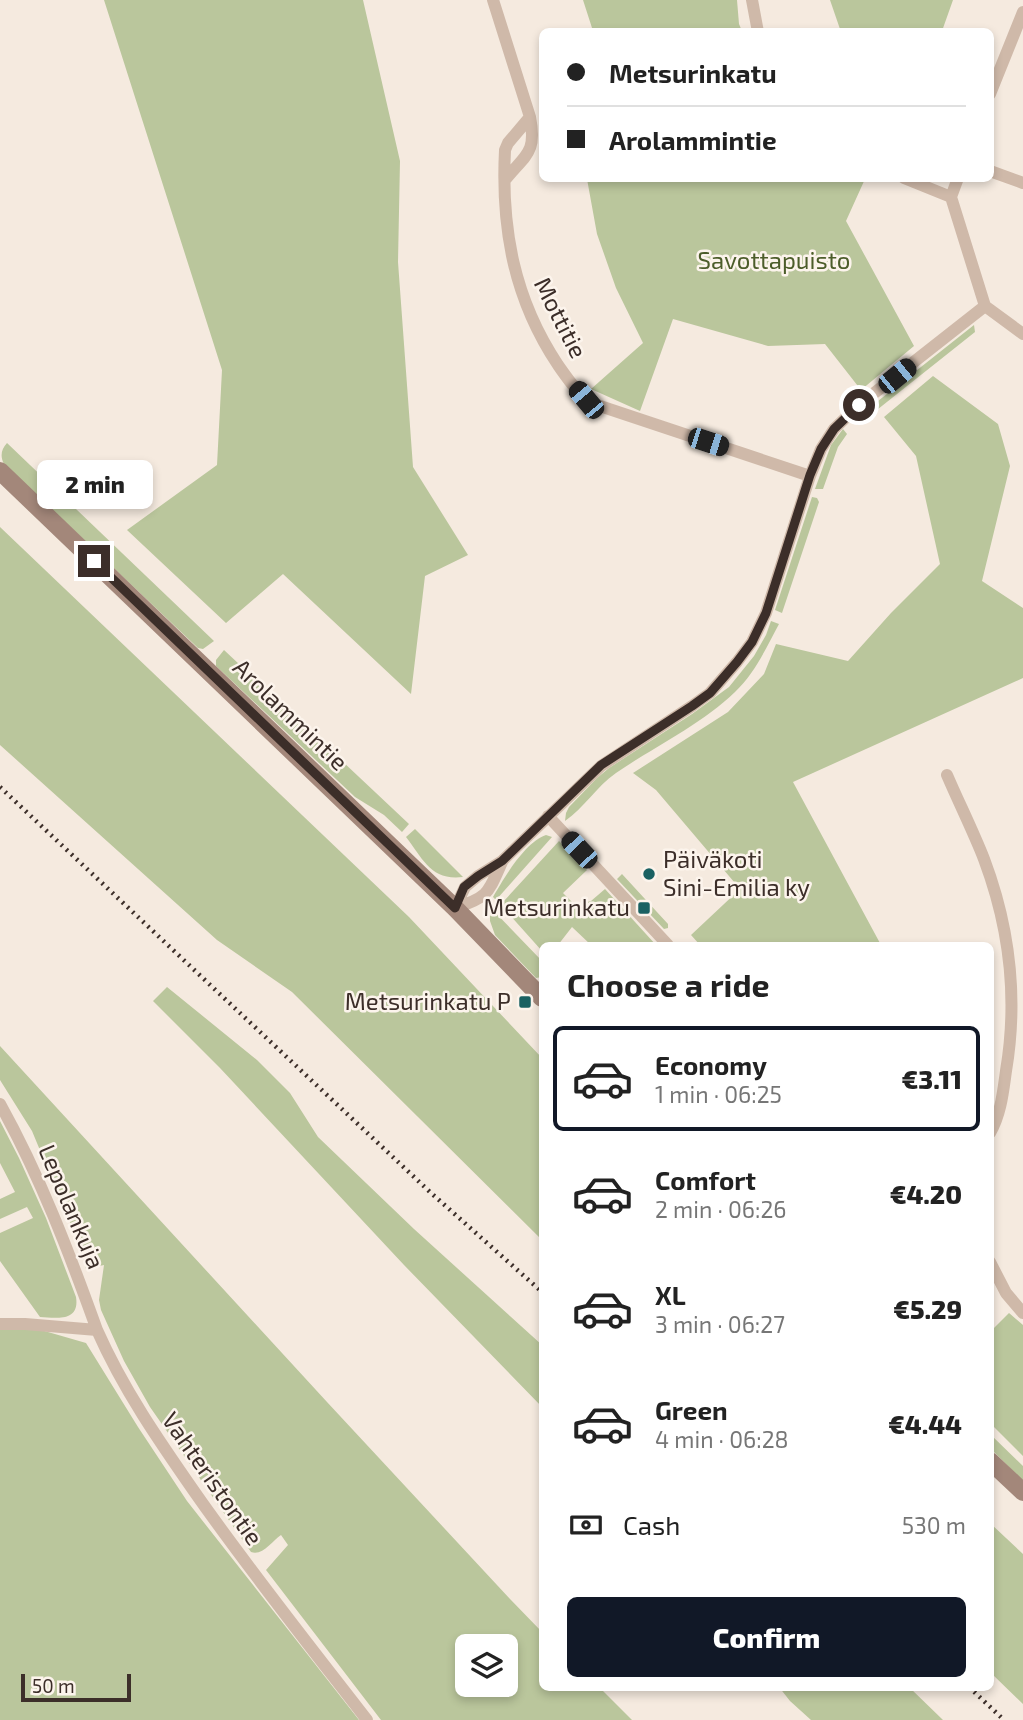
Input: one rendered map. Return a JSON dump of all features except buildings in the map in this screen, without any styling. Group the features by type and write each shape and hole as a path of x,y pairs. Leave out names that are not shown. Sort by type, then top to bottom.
{"street":[{"path":"493,0 530,117 533,144 505,180"},
{"path":"752,0 757,28"},
{"path":"994,84 1023,12"},
{"name":"Mottitie","path":"530,117 505,150 507,231 520,290 544,344 566,375 586,400 607,409 810,475"},
{"path":"994,172 1023,183"},
{"path":"914,182 951,197"},
{"path":"957,182 951,197 985,306 1023,334"},
{"path":"455,908 464,887 502,861 601,765 710,693 752,642 766,613 810,475 826,439 842,420 985,306"},
{"name":"Arolammintie","path":"0,471 455,908 539,995"},
{"path":"947,775 985,860 1001,914 1010,966 1013,1007 1011,1043 994,1126"},
{"path":"548,816 665,942"},
{"path":"455,908 476,901 490,889 502,861"},
{"name":"Lepolankuja","path":"0,1104 58,1224 97,1329"},
{"path":"994,1270 1006,1293 1023,1313"},
{"path":"0,1324 97,1329"},
{"name":"Vahteristontie","path":"97,1329 121,1380 165,1450 230,1542 366,1720"},
{"path":"994,1465 1023,1492"}],"green space":[{"path":"104,0 363,0 400,161 398,262 413,467 468,555 425,576 411,694 283,574 226,623 127,530 217,465 222,370"},
{"path":"583,0 737,0 741,28 592,28"},
{"path":"830,0 953,0 943,28 840,28"},
{"name":"Savottapuisto","path":"588,182 864,182 846,221 914,346 861,390 825,344 768,346 673,319 640,411 591,389 643,343 616,288 597,234"},
{"path":"974,325 975,332 858,425 854,420"},
{"path":"933,376 998,424 1010,466 982,581 1023,608 1023,678 793,782 879,942 697,942 691,935 740,889 656,790 633,773 728,712 764,674 776,644 848,661 940,564 916,456 884,417"},
{"path":"843,429 847,434 838,447 823,489 815,489 831,445"},
{"path":"7,443 214,641 203,649 198,648 4,464 2,453"},
{"path":"812,497 819,502 782,613 775,610"},
{"path":"0,527 409,917 539,1055 539,1237 292,992 217,940 0,745"},
{"path":"771,621 779,624 754,668 735,692 693,725 616,773 565,821 569,807 609,768 729,687 754,656"},
{"path":"224,650 409,824 402,832 384,815 355,797 216,666 216,660"},
{"path":"415,829 463,877 443,876 429,867 406,837"},
{"path":"546,835 552,837 496,900 493,897 516,862 530,845"},
{"path":"559,841 587,870 563,893 575,905 591,901 605,889 653,942 588,942 572,927 560,942 539,942 539,948 503,907 503,902"},
{"path":"622,874 668,924 668,928 664,929 617,879"},
{"path":"490,907 539,958 539,978 536,978 495,935 490,921"},
{"path":"167,987 257,1060 290,1093 318,1137 539,1342 539,1404 404,1265 220,1068 153,1001"},
{"path":"0,1046 539,1629 539,1691 603,1691 632,1720 381,1720 266,1570 288,1545 281,1535 263,1550 251,1552 150,1407 124,1361 101,1310 99,1300 104,1265 86,1269 79,1244 32,1131 0,1080"},
{"path":"0,1121 46,1218 76,1297 76,1305 71,1315 40,1317 0,1261 0,1233 33,1218 27,1207 0,1219 0,1199 15,1192 0,1163"},
{"path":"1009,1313 1023,1325 1023,1456 994,1427 994,1328"},
{"path":"0,1329 41,1330 86,1343 187,1501 359,1720 0,1720"},
{"path":"994,1438 1023,1466 1023,1481 994,1452"},
{"path":"994,1527 1023,1554 1023,1704 994,1676"},
{"path":"782,1691 913,1691 943,1720 811,1720"}],"railway":[{"path":"0,787 430,1192 539,1289"},
{"path":"973,1691 1004,1720"}],"place":[{"name":"Päiväkoti Sini-Emilia ky","path":"649,874"},
{"name":"Metsurinkatu","path":"644,908"},
{"name":"Metsurinkatu P","path":"525,1002"}],"route":[{"path":"94,561 455,908 464,887 502,861 601,765 710,693 737,662 752,642 766,613 810,475 821,449 834,429 859,405"}]}
